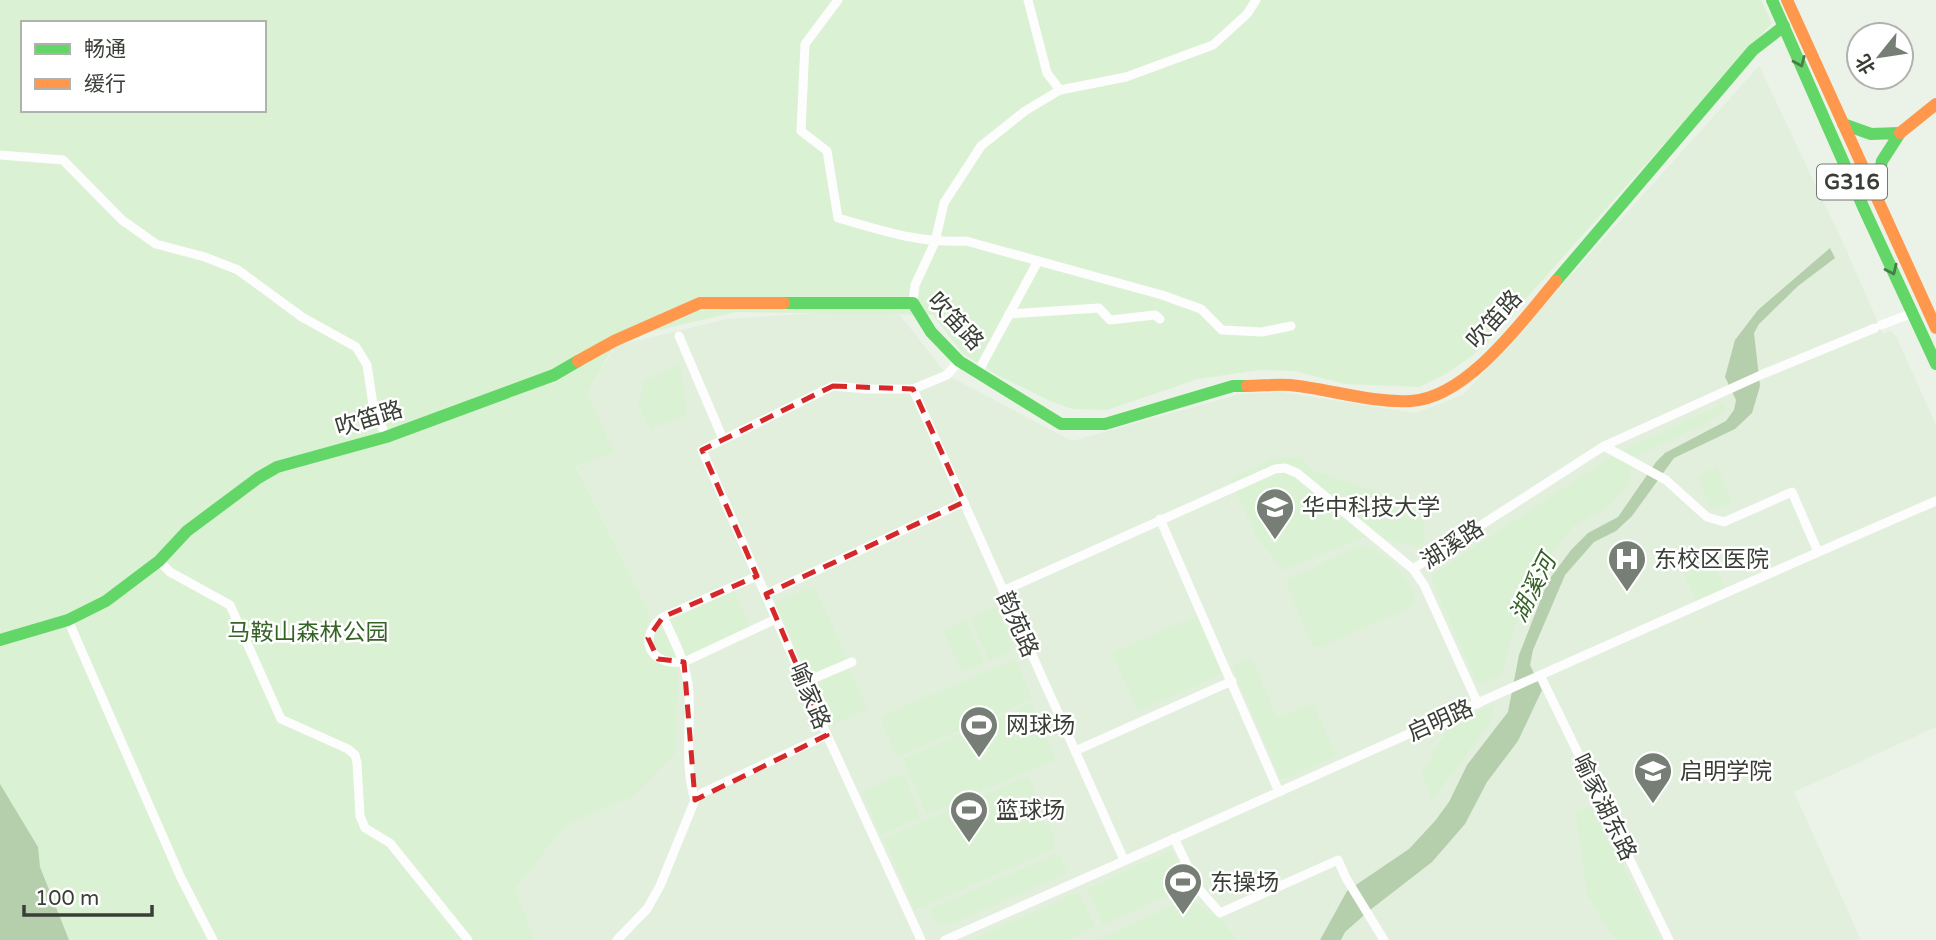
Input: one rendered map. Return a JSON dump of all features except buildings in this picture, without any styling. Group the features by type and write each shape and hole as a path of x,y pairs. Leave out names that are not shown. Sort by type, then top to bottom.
{"main road":[{"name":"G316","path":"1772,0 1936,364"},
{"name":"G316","path":"1787,0 1932,312 1936,328"},
{"name":"吹笛路","path":"0,640 68,620 106,601 159,561 187,531 277,467 386,437 554,375 614,341 700,303 913,303 931,332 959,361 1061,424 1105,424 1233,386 1289,385 1340,395 1412,401 1439,394 1475,371 1505,341 1753,50 1784,26"},
{"path":"1875,194 1878,166 1886,151 1900,133 1936,104"},
{"path":"1843,124 1865,134 1878,136 1900,133"}],"street":[{"path":"838,0 805,44 802,131 827,150 838,218 918,240 966,241 1162,295 1201,309 1222,330 1262,332 1291,326"},
{"path":"1028,0 1048,73 1060,90"},
{"path":"913,303 915,285 935,242 944,203 981,146 1025,111 1060,90 1126,77 1213,45 1247,14 1256,0"},
{"path":"0,155 63,160 122,220 156,244 205,257 238,270 302,317 356,347 367,365 373,405 386,437"},
{"path":"978,372 1038,261"},
{"path":"1009,314 1099,308 1110,320 1155,315 1160,319"},
{"name":"湖溪路","path":"1003,591 1160,519 1275,469 1285,468 1306,480 1413,569 1604,446 1763,374 1913,313"},
{"path":"679,337 723,439 833,386 913,389 947,375 959,361"},
{"name":"韵苑路","path":"913,389 1124,860"},
{"name":"喻家路","path":"723,439 702,450 827,735 921,940"},
{"path":"1604,446 1666,480 1707,517 1724,522 1791,492 1818,552"},
{"name":"启明路","path":"945,940 1478,704 1629,634 1936,501"},
{"path":"765,594 964,502"},
{"path":"1160,519 1279,792"},
{"path":"159,561 170,572 230,605 281,719 352,752 357,762 360,816 365,828 390,843 467,940"},
{"path":"1413,569 1424,585 1478,704"},
{"path":"757,576 663,617 652,626 648,638 650,648 658,659 670,663 684,662 776,619"},
{"path":"663,617 684,662 689,692 690,783 695,800"},
{"path":"68,620 181,878 213,940"},
{"path":"805,682 852,662"},
{"name":"喻家湖东路","path":"1540,675 1669,940"},
{"path":"1075,751 1232,681"},
{"path":"617,940 646,909 660,886 695,800 702,793 827,735"},
{"path":"1174,838 1198,888 1220,913 1338,860 1384,940"}],"highlighted area":[{"path":"833,386 913,389 964,502 766,594 827,735 695,800 684,662 658,659 648,638 663,617 757,576 702,450"}],"shaded area":[{"name":"华中科技大学","path":"1759,66 1883,334 1890,331 1896,336 1936,425 1936,727 1794,792 1861,940 535,940 515,889 566,825 635,795 658,664 646,651 644,630 651,617 576,465 587,394 615,346 727,319 847,311 900,315 947,375 1072,441 1240,394 1281,392 1415,413 1463,395"},
{"path":"1830,248 1835,258 1798,286 1759,324 1754,333 1760,386 1752,413 1735,429 1674,458 1632,516 1616,531 1594,542 1565,575 1533,650 1530,665 1542,690 1518,741 1487,782 1465,824 1432,862 1370,910 1345,932 1341,940 1320,940 1347,891 1409,849 1435,821 1449,802 1467,765 1508,712 1519,655 1548,581 1571,550 1588,533 1618,517 1665,453 1726,421 1734,410 1736,400 1725,377 1735,340 1758,310"},
{"path":"0,784 38,847 40,867 69,940 0,940"}],"green space":[{"name":"马鞍山森林公园","path":"0,0 1761,0 1772,23 1488,341 1444,375 1419,387 1345,384 1294,371 1260,370 1198,379 1107,410 1072,409 997,375 962,353 933,315 736,312 617,340 587,394 614,451 576,466 651,617 644,637 647,652 658,662 678,668 675,753 635,795 566,825 515,889 535,940 0,940"},
{"path":"680,364 687,414 651,429 638,404 644,387 641,382"},
{"path":"1723,404 1726,410 1708,422 1635,457 1628,484 1608,507 1573,526 1543,565 1519,615 1502,675 1478,684 1432,581 1434,574 1617,453"},
{"path":"1273,457 1303,459 1311,470 1393,497 1424,503 1423,548 1369,535 1282,570 1256,535 1231,480"},
{"path":"1717,467 1732,502 1712,510 1697,476"},
{"path":"1360,545 1394,564 1415,598 1410,607 1320,647 1312,645 1286,581"},
{"path":"1707,551 1726,590 1698,603 1675,553 1691,556"},
{"path":"814,586 847,659 809,676 775,603"},
{"path":"734,591 750,626 684,657 669,658 656,649 652,642 654,630 661,624"},
{"path":"996,606 1014,649 989,660 971,618"},
{"path":"1198,615 1223,673 1138,711 1112,653"},
{"path":"966,620 984,663 962,672 943,630"},
{"path":"1251,658 1277,718 1313,703 1336,756 1281,780 1232,666"},
{"path":"1015,659 1032,699 897,757 880,717"},
{"path":"848,666 868,709 830,726 809,683"},
{"name":"网球场","path":"1031,703 1056,759 927,815 903,759"},
{"path":"1494,704 1490,723 1432,800 1422,774 1449,728"},
{"path":"903,774 921,817 881,835 862,792"},
{"name":"篮球场","path":"1029,777 1036,795 1033,797 1035,801 1038,800 1046,818 1043,820 1045,824 1048,823 1056,841 1053,843 1055,848 915,910 884,839"},
{"path":"1592,806 1660,940 1618,940 1609,932 1587,893 1576,813"},
{"path":"1172,850 1188,886 1103,924 1087,889"},
{"path":"1058,853 1067,873 946,926 935,921 930,909"},
{"path":"1079,892 1095,927 1067,940 972,940"},
{"name":"东操场","path":"1192,897 1196,904 1221,919 1236,940 1096,940"}],"traffic: fast":[{"path":"1772,0 1936,364"},
{"path":"1556,281 1753,50 1784,26"},
{"path":"1843,124 1871,134 1900,133 1882,161 1875,194"},
{"path":"784,303 913,303 931,332 959,361 1061,424 1105,424 1233,386 1247,386"},
{"path":"0,640 68,620 106,601 159,561 187,531 277,467 386,437 554,375 578,361"}],"traffic: slow":[{"path":"1787,0 1936,328"},
{"path":"1900,133 1936,104"},
{"path":"1247,386 1290,385 1396,401 1432,397 1452,387 1492,355 1556,281"},
{"path":"578,361 614,341 700,303 784,303"}],"place":[{"name":"华中科技大学","path":"1275,541"},
{"name":"东校区医院","path":"1627,593"},
{"name":"网球场","path":"979,759"},
{"name":"启明学院","path":"1653,805"},
{"name":"篮球场","path":"969,844"},
{"name":"东操场","path":"1183,916"}],"water label":[{"name":"湖溪河","path":"1533,588"}]}
